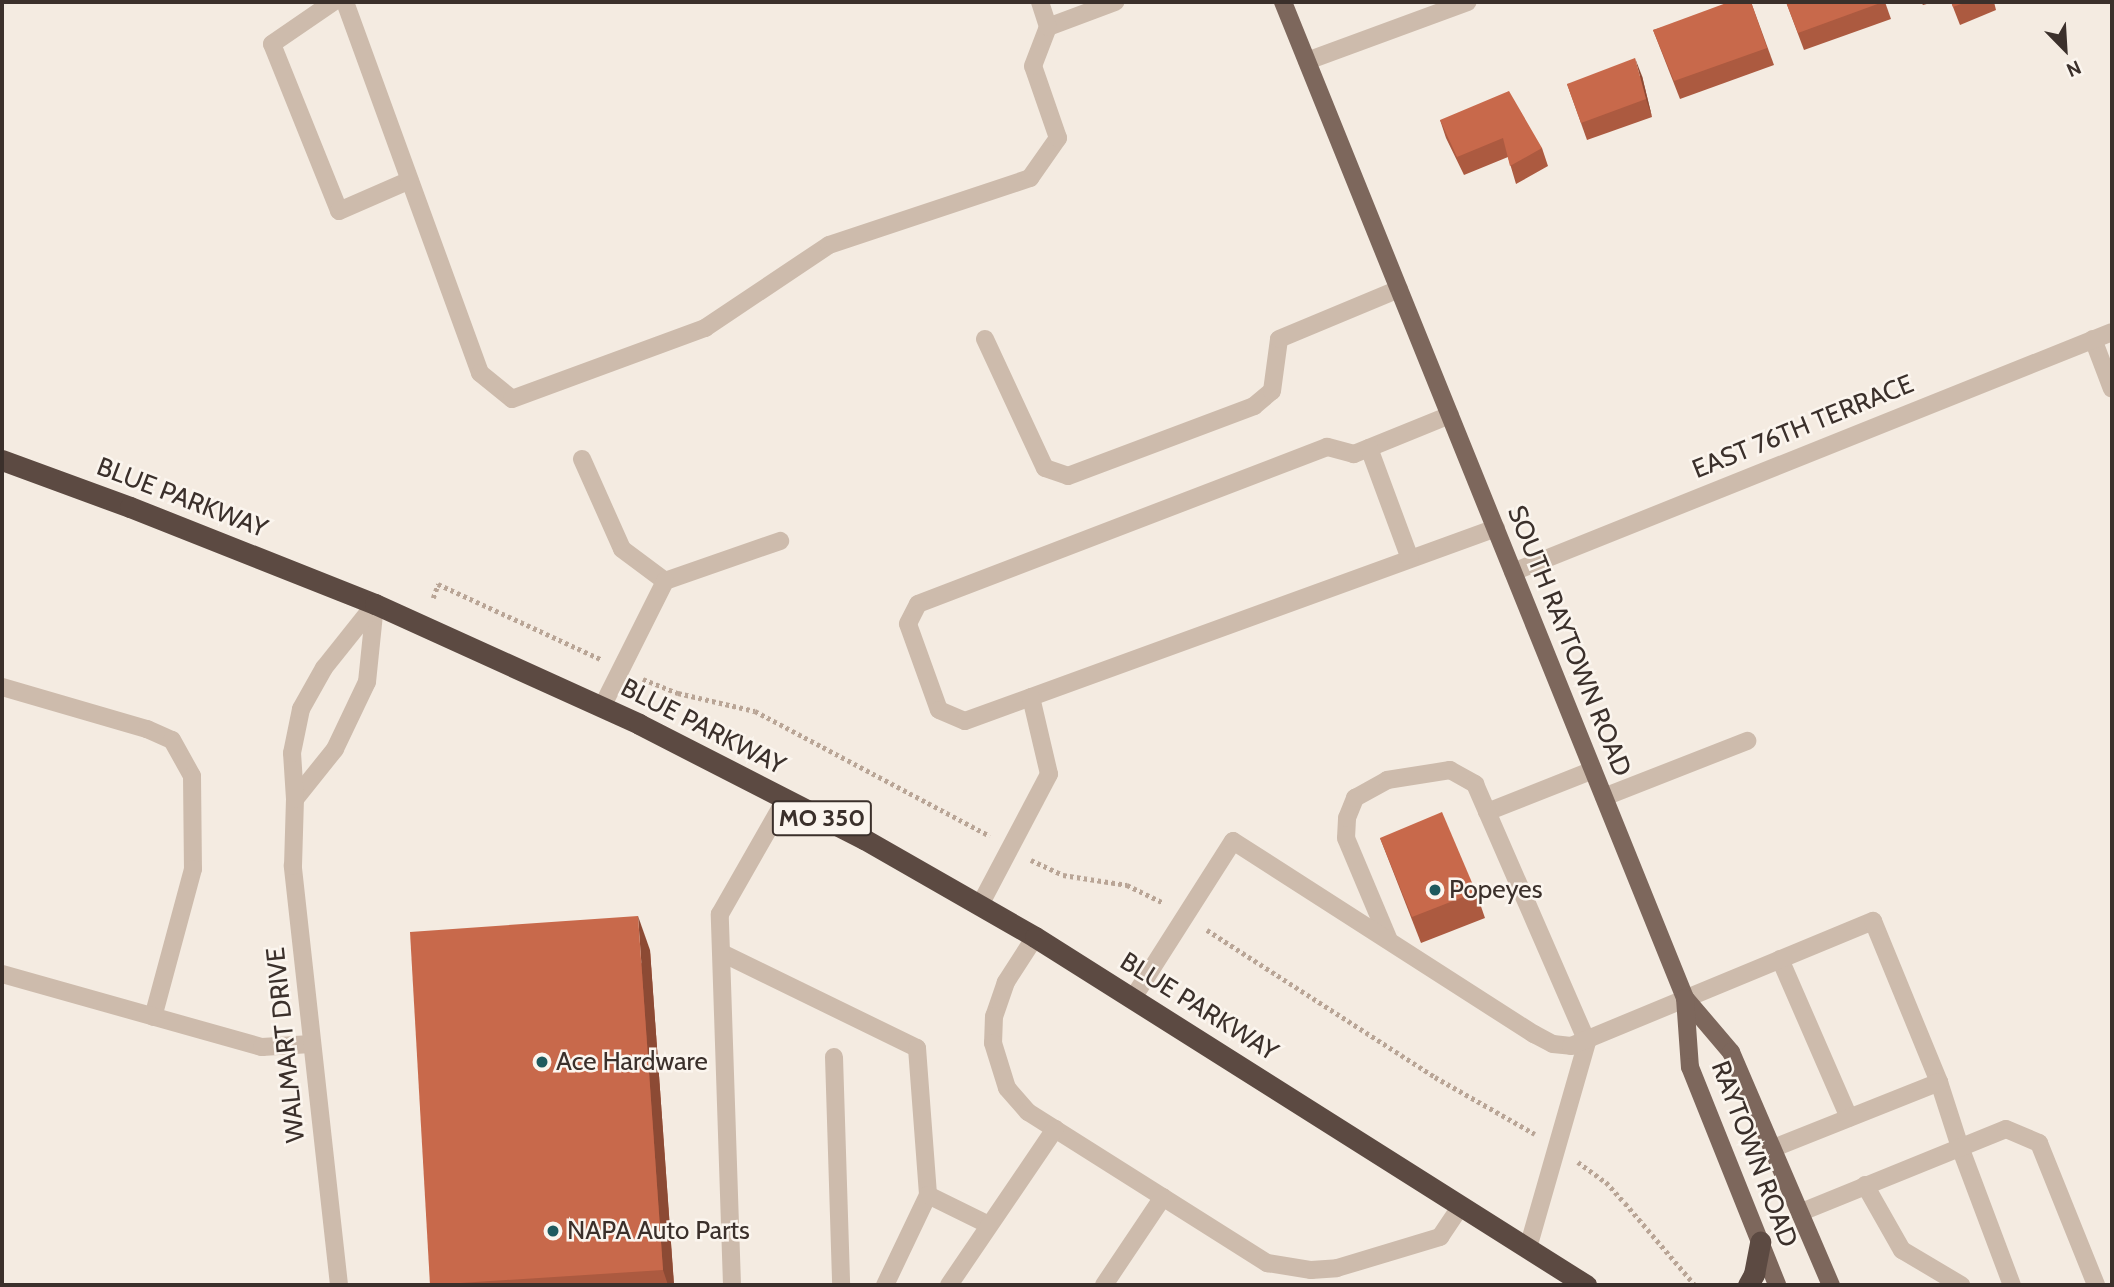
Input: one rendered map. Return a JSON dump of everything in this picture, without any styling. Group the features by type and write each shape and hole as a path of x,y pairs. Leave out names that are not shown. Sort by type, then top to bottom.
{"highway":[{"name":"BLUE PARKWAY","path":"2,460 130,507 375,604 602,707 864,839 1035,937 1586,1285"},
{"path":"1748,1285 1754,1274 1759,1242"}],"main road":[{"name":"SOUTH RAYTOWN ROAD","path":"1283,2 1685,998 1731,1052 1831,1285"},
{"name":"RAYTOWN ROAD","path":"1685,998 1690,1068 1777,1285"}],"street":[{"path":"333,2 272,44 339,211 410,180"},
{"path":"345,2 480,373 512,399 705,328 829,244 1030,178 1058,138 1033,66 1048,27 1040,2"},
{"path":"1048,27 1115,2"},
{"path":"1307,61 1467,2"},
{"path":"985,340 1045,468 1068,476 1254,406 1272,391 1279,339 1399,289"},
{"name":"EAST 76TH TERRACE","path":"1513,572 2112,332"},
{"path":"2093,339 2112,388"},
{"path":"1450,415 1354,454 1327,447 918,604 908,624 939,710 965,721 1496,528"},
{"path":"1369,448 1410,559"},
{"path":"582,459 622,549 665,581"},
{"path":"602,707 665,581 780,541"},
{"path":"295,799 335,749 367,682 375,604"},
{"name":"WALMART DRIVE","path":"339,1285 293,866 295,799 292,753 301,709 324,668 375,604"},
{"path":"2,687 147,729 172,740 192,776 192,869 153,1017"},
{"path":"980,905 1049,774 1031,697"},
{"path":"1604,797 1747,741"},
{"path":"1388,938 1346,838 1347,818 1356,798 1387,780 1430,771 1450,770 1475,784 1587,1042 1528,1248"},
{"path":"1487,812 1593,770"},
{"path":"732,1285 720,914 785,800"},
{"path":"1133,998 1233,841 1553,1044 1571,1046 1587,1042 1685,998 1874,921 1939,1082 1959,1147 2012,1285"},
{"path":"1035,937 1006,982 994,1016 993,1043 1007,1088 1028,1112 1268,1264 1309,1278 1440,1237 1461,1206"},
{"path":"722,953 917,1048 928,1195 885,1285"},
{"path":"1780,959 1849,1118"},
{"path":"2,974 262,1047 311,1044"},
{"path":"834,1058 841,1285"},
{"path":"1771,1149 1939,1082"},
{"path":"949,1285 1055,1129"},
{"path":"1799,1213 2006,1129 2039,1143 2096,1285"},
{"path":"1865,1185 1902,1250 1961,1285"},
{"path":"928,1195 989,1225"},
{"path":"1104,1285 1163,1197"}],"path":[{"path":"433,598 438,584 585,652"},
{"path":"633,674 678,694 755,711 984,832"},
{"path":"1037,863 1063,875 1127,885 1162,902"},
{"path":"1204,928 1435,1077 1540,1137"},
{"path":"1584,1166 1625,1202 1695,1285"}],"building":[{"path":"1729,2 1751,2 1767,48 1674,81 1653,30"},
{"path":"1786,2 1883,2 1798,33"},
{"path":"1951,2 1966,2 1953,7"},
{"path":"1635,58 1646,99 1581,123 1567,84"},
{"path":"1509,91 1542,148 1510,166 1503,138 1457,157 1440,120"},
{"path":"1442,812 1476,892 1412,917 1380,838"},
{"path":"638,916 663,1270 430,1285 410,932"}],"place":[{"name":"Popeyes","path":"1435,890"},
{"name":"Ace Hardware","path":"542,1062"},
{"name":"NAPA Auto Parts","path":"553,1231"}]}
